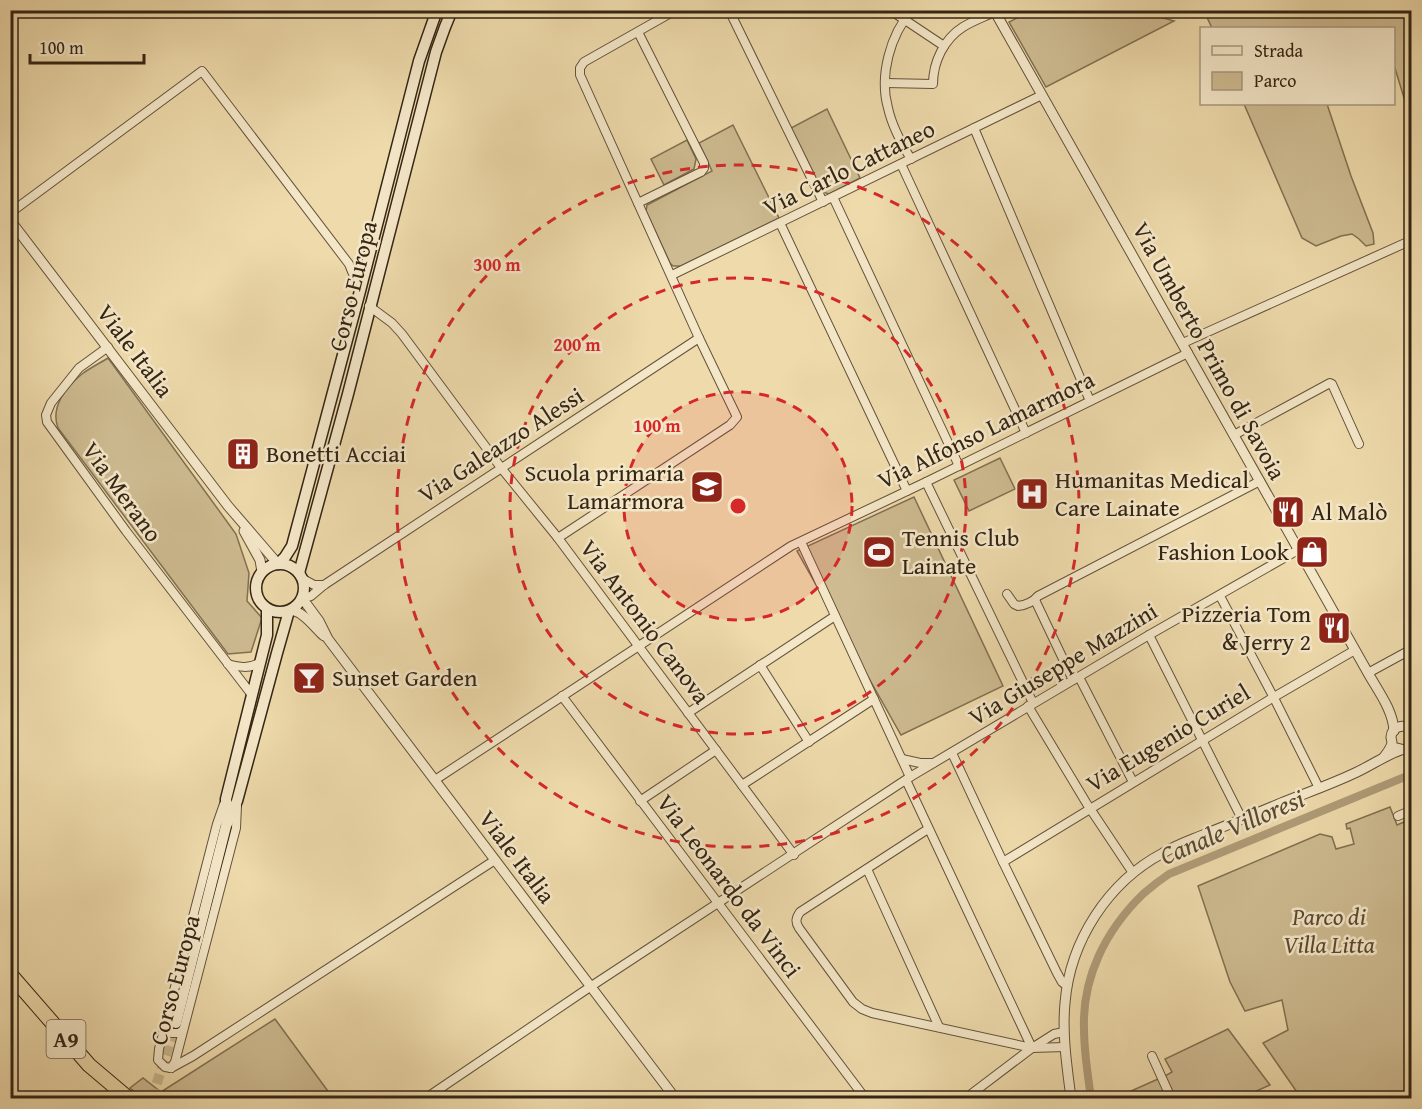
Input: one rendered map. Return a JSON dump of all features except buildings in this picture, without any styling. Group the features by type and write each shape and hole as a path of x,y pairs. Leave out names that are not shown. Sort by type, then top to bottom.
{"highway":[{"name":"A9","path":"10,974 89,1065 128,1098"}],"main road":[{"name":"Corso Europa","path":"278,564 291,546 419,60 437,10"},
{"name":"Corso Europa","path":"301,576 439,40 452,10"},
{"path":"278,564 287,565 301,576 304,592 298,605 291,610 278,613 261,605 255,592 262,572 278,564"},
{"name":"Corso Europa","path":"232,800 252,695 267,634 267,609"},
{"name":"Corso Europa","path":"232,800 291,610"},
{"path":"175,1026 232,800"}],"street":[{"path":"558,538 730,425 737,417 580,75 580,68 585,62 676,10"},
{"path":"729,10 823,202"},
{"path":"890,10 944,46"},
{"path":"911,159 891,120 887,105 886,83 887,62 892,47 904,20 912,10"},
{"path":"886,83 933,84 936,62 944,46 979,14 996,11"},
{"name":"Via Umberto Primo di Savoia","path":"996,11 1368,673 1389,711 1394,731"},
{"path":"638,32 704,163 701,172 638,203"},
{"path":"10,213 202,71 349,264 360,291"},
{"name":"Via Carlo Cattaneo","path":"672,275 1042,95"},
{"path":"974,128 1090,401"},
{"path":"901,164 1026,433"},
{"path":"833,197 959,466"},
{"name":"Viale Italia","path":"10,220 228,506 278,564"},
{"path":"780,223 907,491"},
{"path":"1183,343 1412,240"},
{"name":"Via Antonio Canova","path":"369,306 397,327 502,469 558,538 794,855"},
{"name":"Via Galeazzo Alessi","path":"302,598 311,596 324,585 699,338"},
{"name":"Via Merano","path":"108,347 79,368 51,404 46,415 47,422 126,531 252,695"},
{"name":"Via Alfonso Lamarmora","path":"435,780 791,546 1188,353"},
{"path":"1234,435 1330,383 1359,444"},
{"path":"1007,594 1017,606 1024,605 1260,481"},
{"path":"926,482 1031,704 1090,809 1133,873"},
{"name":"Viale Italia","path":"228,506 255,551 262,572"},
{"path":"801,542 902,759 928,829 1032,1048"},
{"name":"Via Giuseppe Mazzini","path":"426,1098 590,987 908,779 1031,704 1298,550"},
{"path":"301,576 314,585 324,585"},
{"path":"1220,596 1274,697 1318,788"},
{"name":"Viale Italia","path":"302,598 319,621 328,639 675,1098"},
{"path":"1035,600 1133,782"},
{"name":"Viale Italia","path":"291,610 300,612 328,639"},
{"path":"688,713 835,616"},
{"path":"1149,635 1242,819"},
{"path":"1368,673 1412,649"},
{"name":"Via Eugenio Curiel","path":"1003,862 1355,650"},
{"path":"228,664 244,667 260,663"},
{"path":"760,665 809,741"},
{"name":"Via Leonardo da Vinci","path":"562,696 864,1098"},
{"path":"742,785 874,699"},
{"name":"Via Umberto Primo di Savoia","path":"1389,711 1408,728"},
{"path":"1401,750 1395,747 1391,736 1400,726 1408,728"},
{"path":"1384,757 1392,742"},
{"path":"1071,1098 1064,1032 1067,986 1083,934 1108,898 1133,873 1162,853 1412,747"},
{"path":"640,801 716,750"},
{"path":"952,753 1062,982 1067,986"},
{"path":"902,759 934,763"},
{"name":"Corso Europa","path":"232,800 217,824 175,1026 175,1062 171,1068 165,1067 158,1060 159,1049 175,1026 236,828 232,800"},
{"path":"1398,816 1412,810"},
{"path":"928,829 801,912 797,916 797,925 853,1002 862,1009 1032,1048 1065,1047"},
{"path":"171,1068 194,1056 495,860"},
{"path":"867,869 939,1027"},
{"path":"966,1098 1032,1048 1054,1034 1064,1032"},
{"path":"1152,1056 1171,1098"}],"green space":[{"path":"1031,11 1154,11 1156,16 1174,21 1046,87 1009,22"},
{"path":"1204,11 1411,11 1411,121 1395,68 1395,27 1212,27"},
{"path":"1244,105 1327,105 1373,233 1374,244 1366,246 1352,234 1316,246 1302,238"},
{"path":"827,109 860,178 829,194 823,192 791,128"},
{"path":"733,125 779,218 681,266 673,266 646,211 647,205 712,171 699,143"},
{"path":"687,140 696,159 694,169 664,185 651,159"},
{"path":"108,358 236,534 249,573 247,601 262,618 251,652 228,654 58,428 56,413 65,391 82,374"},
{"path":"1000,458 1015,489 969,511 954,480"},
{"path":"914,497 1003,686 901,735 797,551"},
{"name":"Parco di Villa Litta","path":"1390,807 1397,825 1411,819 1411,1098 1301,1098 1263,1043 1288,1030 1282,1000 1245,1011 1230,982 1198,886 1320,834 1332,837 1336,849 1354,844 1350,828 1347,829 1346,824"},
{"path":"275,1019 333,1098 142,1098 130,1088 143,1078 161,1092"},
{"path":"1228,1029 1270,1085 1241,1098 1176,1098 1165,1076 1172,1072 1165,1059"},
{"path":"1158,1079 1167,1098 1122,1098 1122,1095"}],"waterway":[{"name":"Canale Villoresi","path":"1091,1098 1084,1038 1087,991 1092,973 1108,939 1118,923 1143,894 1169,874 1412,774"}],"tunnel":[{"path":"152,1098 176,1024"}],"place":[{"name":"Bonetti Acciai","path":"243,454"},
{"name":"Scuola primaria Lamarmora","path":"707,487"},
{"name":"Humanitas Medical Care Lainate","path":"1032,494"},
{"name":"Al Malò","path":"1288,512"},
{"name":"Tennis Club Lainate","path":"879,552"},
{"name":"Fashion Look","path":"1312,552"},
{"name":"Pizzeria Tom & Jerry 2","path":"1334,628"},
{"name":"Sunset Garden","path":"309,678"}]}
